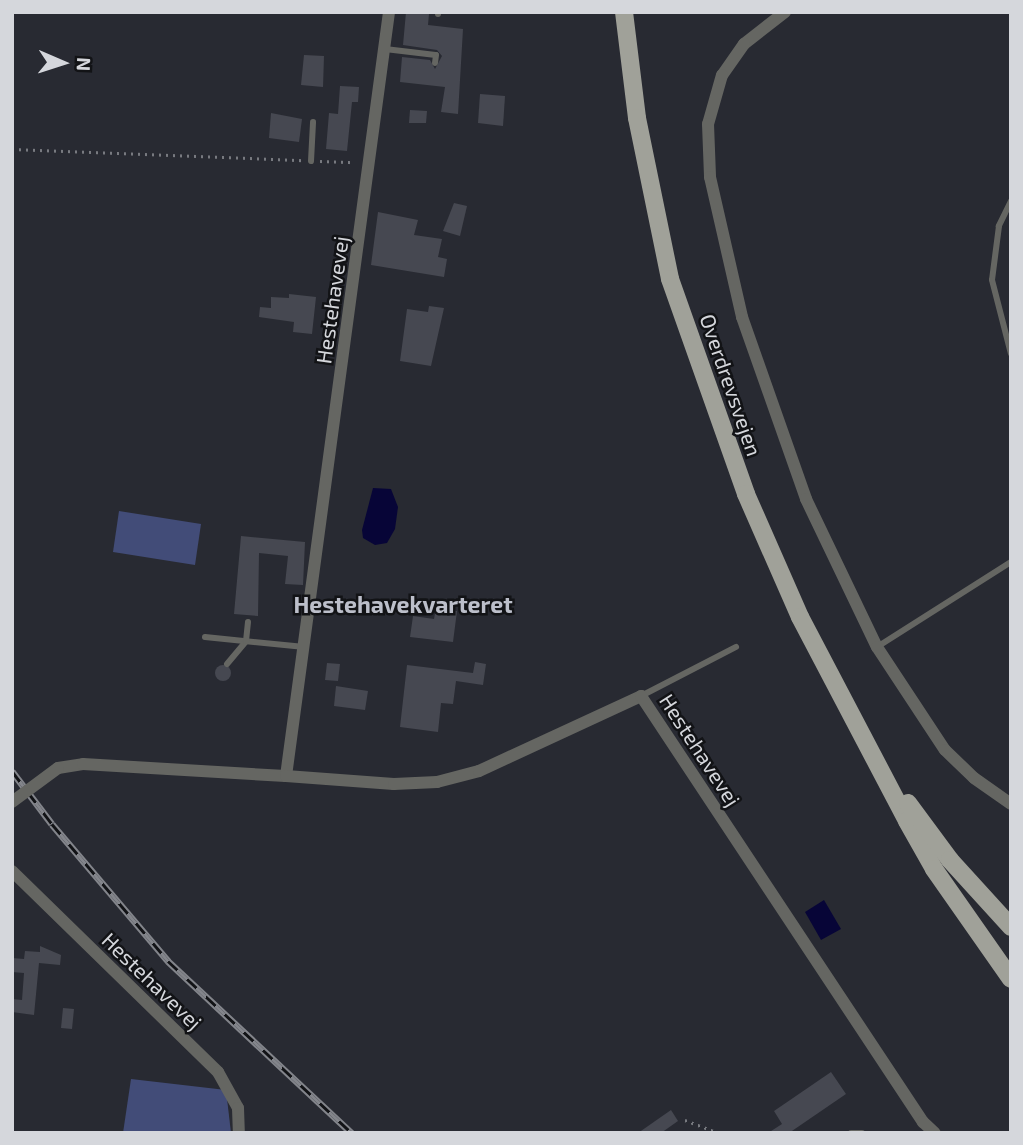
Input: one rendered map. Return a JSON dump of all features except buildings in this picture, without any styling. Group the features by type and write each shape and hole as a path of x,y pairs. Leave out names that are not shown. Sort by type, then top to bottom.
{"main road":[{"name":"Overdrevsvejen","path":"624,12 650,195 693,350 778,567 933,869 975,932 1011,979"},
{"name":"Overdrevsvejen","path":"871,748 950,860 1011,927"},
{"path":"975,932 1011,959"}],"street":[{"name":"Hestehavevej","path":"286,776 390,12"},
{"path":"785,12 744,44 722,75 708,124 710,177 742,317 806,499 877,647 945,750 1011,804"},
{"name":"Hestehavevej","path":"12,802 58,768 83,764 394,784 437,782 479,771 641,696 932,1132"},
{"name":"Hestehavevej","path":"12,872 218,1072 239,1108 239,1133"}],"lane":[{"path":"385,49 436,55 435,63"},
{"path":"311,161 313,122"},
{"path":"1011,201 999,226 992,280 1011,354"},
{"path":"877,647 1011,562"},
{"path":"227,664 246,641 248,622"},
{"path":"205,636 304,647"},
{"path":"641,696 736,647"},
{"path":"851,1133 862,1133"}],"path":[{"path":"12,149 370,163"},
{"path":"685,1120 719,1133"}],"shaded area":[{"path":"373,488 391,489 398,507 395,529 387,543 375,545 363,538 362,530"},
{"path":"119,511 201,524 195,565 113,552"},
{"path":"824,900 841,929 821,940 805,912"},
{"path":"131,1079 226,1090 231,1133 123,1133"}],"railway":[{"path":"12,771 52,824 168,961 352,1133"}],"district":[{"name":"Hestehavekvarteret","path":"403,604"}]}
